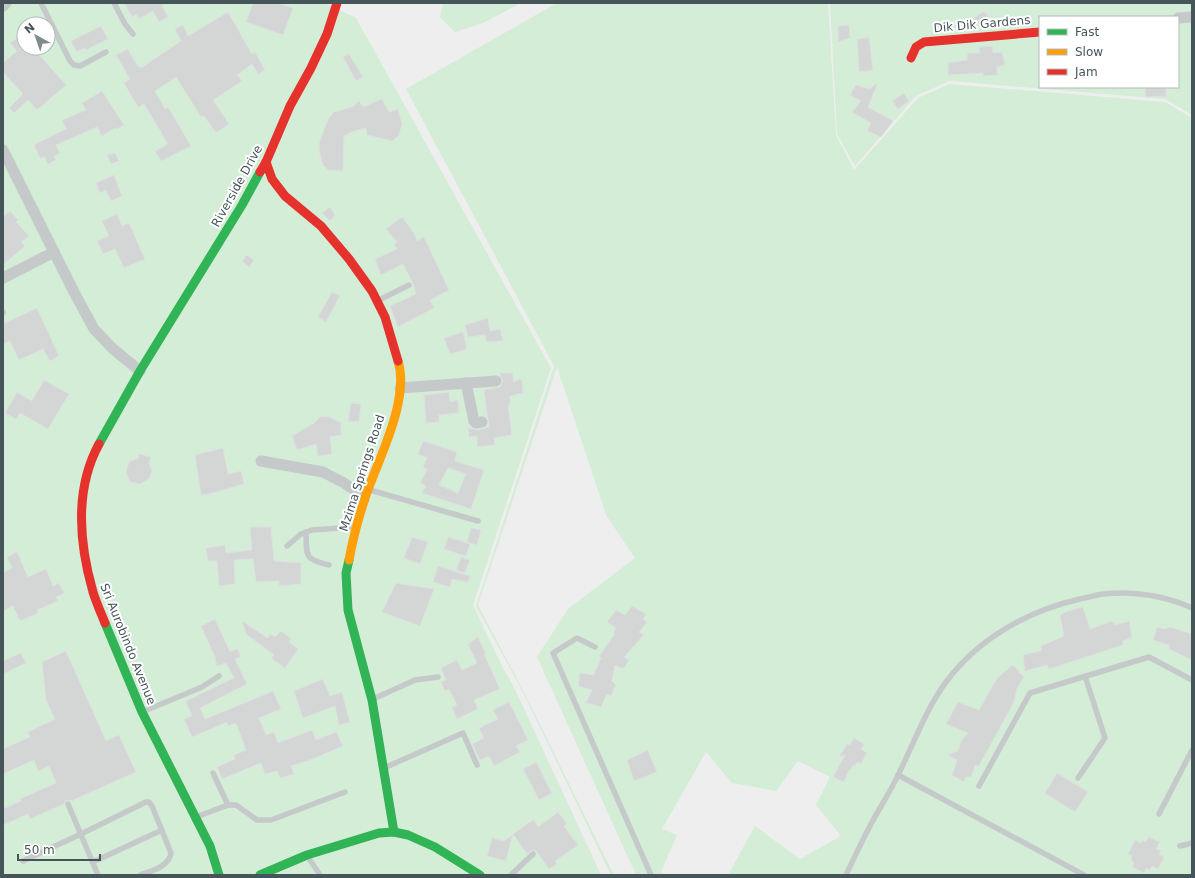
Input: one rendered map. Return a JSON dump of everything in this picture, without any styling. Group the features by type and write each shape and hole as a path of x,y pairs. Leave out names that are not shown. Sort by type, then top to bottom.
{"street":[{"path":"3,6 6,3"},
{"name":"Riverside Drive","path":"140,371 242,205 266,162 290,106 312,68 337,3"},
{"path":"1179,18 1192,17"},
{"name":"Dik Dik Gardens","path":"910,58 918,45 924,41 933,42 1039,32"},
{"path":"3,150 94,329 112,348 140,371"},
{"name":"Mzima Springs Road","path":"266,162 272,179 285,196 321,226 350,259 372,292 385,317 400,366 399,399 364,500 350,547 346,573 348,610 372,700 394,832"},
{"path":"3,278 54,252"},
{"name":"Sri Aurobindo Avenue","path":"140,371 91,459 82,492 81,523 84,554 93,593 142,712 210,846 219,875"},
{"path":"400,388 496,381"},
{"path":"466,383 474,421 476,423 482,422"},
{"path":"261,461 323,472 356,491 364,500"},
{"path":"260,875 307,855 379,833 394,832 408,835 435,847 480,875"}],"lane":[{"path":"41,3 70,61 74,65 80,66 106,52"},
{"path":"114,3 125,24 133,34"},
{"path":"377,301 409,285"},
{"path":"368,489 478,521"},
{"path":"287,546 301,534 312,530 357,526"},
{"path":"306,532 307,555 310,559 329,565"},
{"path":"846,875 871,823 898,775 933,704 946,683 963,662 982,644 1005,628 1036,613 1064,602 1103,594 1136,594 1192,604"},
{"path":"1182,603 1192,608"},
{"path":"595,647 577,638 553,653 651,875"},
{"path":"979,786 1030,693 1149,657 1192,680"},
{"path":"142,712 202,687 219,676"},
{"path":"1078,778 1105,738 1085,676"},
{"path":"372,700 415,680 438,677"},
{"path":"384,768 463,733 477,765"},
{"path":"1159,814 1192,750"},
{"path":"213,773 228,805"},
{"path":"898,775 1084,875"},
{"path":"196,817 228,805 236,805 257,820 271,820 345,792"},
{"path":"23,861 146,802 149,802 171,853 165,863 157,869 140,875"},
{"path":"68,804 98,875"},
{"path":"93,862 162,830"},
{"path":"1180,846 1192,843"},
{"path":"511,875 533,854"},
{"path":"307,855 320,875"}],"green space":[{"path":"3,3 325,3 356,18 551,368 473,605 503,668 514,687 601,875 3,875"},
{"path":"443,3 521,3 483,23 455,32 440,17"},
{"path":"557,3 828,3 836,135 854,170 918,98 949,84 1165,102 1192,118 1192,875 728,875 755,826 800,859 841,836 816,805 830,777 798,761 776,791 732,783 706,752 662,829 677,835 661,872 664,875 636,875 537,657 568,609 635,558 606,515 557,367 478,605 525,694 614,875 611,875 524,694 476,606 554,366 406,89"},
{"path":"830,3 1192,3 1192,115 1165,99 949,81 916,96 855,166 837,134"}],"building":[{"path":"124,3 167,3 162,6 168,17 159,22 153,11 139,19 136,14 132,17"},
{"path":"253,3 277,3 293,8 283,35 246,22"},
{"path":"984,11 993,23 981,28 974,18"},
{"path":"228,12 252,54 255,52 265,70 258,74 252,64 237,75 242,81 213,100 229,124 216,133 204,116 201,117 176,77 155,91 165,109 168,107 191,146 161,161 155,151 168,144 144,104 138,107 124,83 130,79 116,55 128,49 138,67 140,66 141,68 181,41 175,29 183,25 188,36"},
{"path":"849,25 850,38 838,42 838,26"},
{"path":"101,26 108,39 86,50 84,48 77,52 71,41"},
{"path":"869,37 873,70 859,72 857,39"},
{"path":"16,39 16,50 10,43"},
{"path":"992,46 993,53 1002,52 1005,65 997,67 997,75 983,76 983,73 948,75 948,63 967,60 967,53 980,53 979,47"},
{"path":"16,52 16,56 40,56 66,85 37,110 28,100 14,113 9,108 23,94 3,72 3,63"},
{"path":"349,54 363,77 356,81 343,57"},
{"path":"875,84 877,85 868,107 893,121 881,137 867,131 871,123 852,112 861,101 850,95 856,85 870,89"},
{"path":"1145,88 1166,88 1166,96 1146,97"},
{"path":"102,91 124,125 117,129 115,128 102,136 97,127 56,145 60,153 54,156 56,160 48,164 44,156 40,158 34,145 66,129 62,120 86,110 82,103"},
{"path":"904,93 909,101 898,109 892,101"},
{"path":"382,99 389,112 398,109 402,124 399,135 393,141 367,135 366,128 354,131 344,136 343,171 328,170 323,165 319,143 328,119 334,112 352,107 359,101 363,107"},
{"path":"115,153 119,161 111,164 107,155"},
{"path":"114,175 122,196 111,201 106,190 100,193 96,183"},
{"path":"330,207 335,215 330,221 322,213"},
{"path":"10,211 18,220 16,222 29,236 21,242 25,246 3,265 3,217"},
{"path":"117,214 122,226 129,223 145,259 124,268 115,249 103,254 97,241 109,236 102,221"},
{"path":"402,217 414,233 417,241 424,237 449,290 430,300 434,308 398,327 390,306 416,294 413,283 403,264 381,275 375,259 397,249 394,244 397,242 386,229"},
{"path":"247,255 254,260 249,267 242,261"},
{"path":"332,292 340,296 326,322 318,317"},
{"path":"37,308 59,356 50,361 43,349 19,360 10,341 3,344 3,324"},
{"path":"488,318 490,331 500,329 503,341 486,342 485,335 468,337 465,325"},
{"path":"463,332 467,349 450,354 444,338"},
{"path":"499,373 513,373 513,382 522,379 523,393 510,396 510,405 508,405 512,435 494,438 495,445 477,447 477,436 469,437 468,428 477,430 489,427 484,390 500,387 503,381"},
{"path":"44,380 69,394 48,429 20,413 16,419 5,413 17,392 32,401"},
{"path":"449,392 450,402 458,400 459,413 439,415 439,422 426,423 424,395"},
{"path":"351,403 361,404 359,422 348,421"},
{"path":"326,416 341,422 341,435 330,437 332,454 318,456 316,444 297,450 292,436 314,423 320,417"},
{"path":"423,441 457,452 455,461 484,470 471,509 422,493 426,486 420,483 427,469 423,467 427,458 418,454","holes":["448,468 466,474 458,493 439,485"]},
{"path":"223,448 228,474 241,471 244,484 201,495 195,455"},
{"path":"139,454 151,457 149,463 152,471 149,479 140,484 130,482 126,472 129,462 138,458"},
{"path":"250,527 271,527 274,561 301,563 301,584 279,586 279,581 256,582 253,559 234,560 235,584 219,586 217,561 208,561 206,548 225,545 226,553 252,550"},
{"path":"471,528 481,530 477,545 467,542"},
{"path":"412,537 428,542 420,564 404,558"},
{"path":"448,537 470,544 466,556 444,549"},
{"path":"17,552 28,577 46,569 53,586 59,583 64,593 56,597 58,601 37,610 38,613 20,621 13,606 3,611 3,573 12,568 7,557"},
{"path":"461,557 470,560 465,573 456,570"},
{"path":"438,566 470,576 468,582 452,579 450,587 433,582"},
{"path":"396,583 434,589 420,626 382,612"},
{"path":"632,606 646,614 643,619 647,622 639,632 644,635 624,657 629,660 623,669 615,665 612,681 616,685 611,696 607,694 601,707 586,703 592,690 578,686 580,673 594,675 601,658 599,656 615,634 613,633 616,628 607,622 616,610 625,615"},
{"path":"1083,607 1090,629 1112,621 1115,625 1129,621 1132,637 1123,641 1123,645 1049,669 1047,665 1025,671 1023,655 1041,651 1041,646 1064,636 1060,615"},
{"path":"215,619 230,652 237,649 241,657 235,659 247,684 200,708 205,719 273,691 281,709 259,718 266,735 274,732 278,743 312,730 316,740 336,732 343,746 310,760 291,766 294,774 280,778 277,771 265,774 261,763 222,779 217,767 235,759 234,755 246,750 236,723 228,726 227,722 192,737 184,719 192,716 186,701 234,678 226,663 217,666 216,659 201,626"},
{"path":"242,621 268,638 270,634 275,637 281,631 291,638 289,642 298,649 285,668 271,658 274,655 246,634"},
{"path":"1157,627 1165,629 1170,627 1192,634 1192,660 1169,649 1169,645 1153,640"},
{"path":"478,637 500,689 474,700 478,709 457,719 452,707 457,705 449,689 445,691 441,682 446,680 441,668 457,660 462,670 477,663 468,644"},
{"path":"66,651 106,741 119,735 136,772 71,801 66,800 64,804 30,819 28,814 3,825 3,809 21,801 20,799 56,783 49,766 38,771 34,760 3,774 3,749 30,737 28,732 55,719 46,700 42,662"},
{"path":"21,653 26,663 3,674 3,661"},
{"path":"1013,665 1024,677 1017,688 1014,702 979,766 975,766 971,777 966,777 964,782 952,775 957,760 947,755 958,751 961,741 968,733 946,724 958,702 979,710 997,678"},
{"path":"323,679 330,696 342,692 350,722 339,725 335,706 303,718 294,691"},
{"path":"509,702 528,740 516,746 520,752 494,766 489,756 480,760 472,744 484,738 479,728 498,719 493,710"},
{"path":"854,738 864,744 861,749 867,753 861,764 857,762 855,766 853,765 850,771 849,770 844,782 833,777 845,755 839,757 847,744 850,745"},
{"path":"648,750 657,772 634,781 627,760"},
{"path":"536,762 552,793 539,800 523,769"},
{"path":"1057,773 1088,792 1075,812 1045,793"},
{"path":"558,812 567,824 564,826 578,845 555,861 557,864 549,869 536,851 532,850 527,854 513,834 534,820 538,827"},
{"path":"513,834 506,861 487,856 492,838 504,841"},
{"path":"1149,837 1160,842 1156,849 1161,851 1159,854 1164,857 1158,869 1152,866 1150,870 1146,868 1144,873 1132,867 1134,863 1131,860 1132,856 1128,854 1135,840 1141,843 1142,840 1145,842"}],"traffic: fast":[{"path":"99,444 140,371 242,205 260,172"},
{"path":"349,560 346,573 348,610 372,700 394,832"},
{"path":"105,623 142,712 210,846 219,875"},
{"path":"260,875 307,855 379,833 394,832 408,835 435,847 480,875"}],"traffic: slow":[{"path":"349,560 363,503 397,410 401,376 398,361"}],"traffic: jam":[{"path":"260,172 266,162 290,106 311,68 327,34 337,3"},
{"path":"911,58 916,47 924,42 1039,32"},
{"path":"266,162 272,179 285,196 321,226 349,259 372,291 385,317 398,361"},
{"path":"99,444 91,462 86,480 82,498 81,517 82,536 88,573 94,596 105,623"}]}
